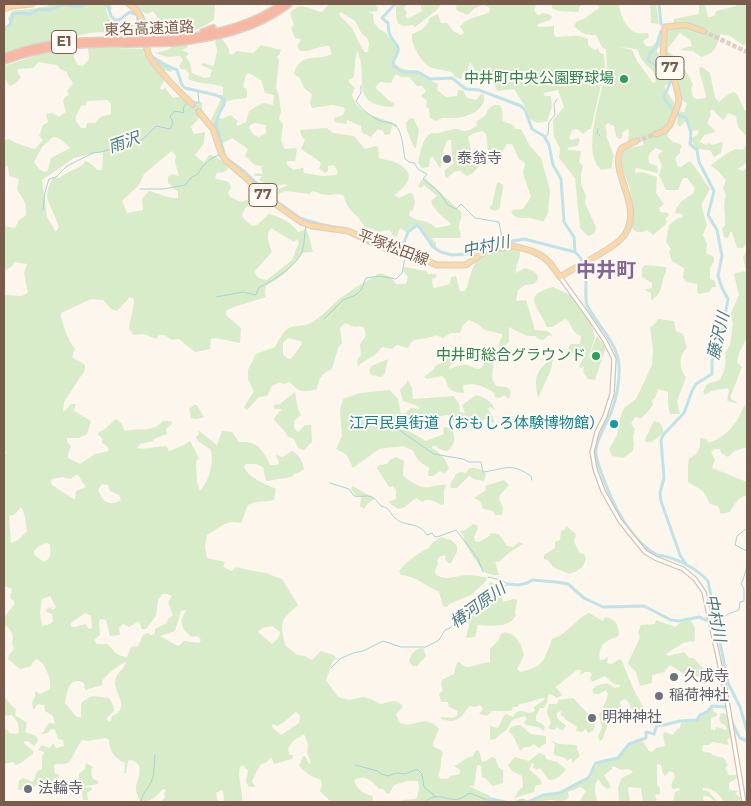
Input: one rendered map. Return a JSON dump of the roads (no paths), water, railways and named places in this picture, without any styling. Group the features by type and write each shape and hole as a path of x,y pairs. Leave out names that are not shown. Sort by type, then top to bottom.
{"highway":[{"path":"258,14 281,4"},
{"name":"東名高速道路","path":"173,41 237,26 260,17 281,4"},
{"name":"東名高速道路","path":"4,61 28,53 84,44 206,38 238,30 267,18 289,4"},
{"path":"238,30 263,22 296,4"},
{"path":"173,41 212,28"},
{"name":"東名高速道路","path":"4,57 27,49 57,43 83,40 127,42"}],"main road":[{"path":"4,9 12,6 32,4"},
{"path":"129,4 136,9 143,20 149,55 192,104"},
{"name":"77","path":"656,134 667,128 679,102 671,70 663,53 665,27 686,25 703,31"},
{"name":"平塚松田線","path":"199,112 213,129 226,161 264,196 301,222 312,226 348,231 385,248 409,253 437,265 466,265 487,250 516,247 542,256 560,276"},
{"path":"636,141 622,148 617,160 629,198 630,218 628,230 619,241 560,276 590,317 614,359 612,394 605,416 597,432 592,452 595,470 603,491 620,521 645,552 683,569 695,579 704,592 725,689 744,802"}],"waterway":[{"name":"中村川","path":"4,28 10,25 13,14 31,14 39,9 50,10 64,4 78,7 86,4"},
{"name":"中村川","path":"104,4 108,6 111,16 115,20 119,20 130,12 138,15 137,25 142,36 145,51 162,64 177,70 182,85 185,88 216,95 224,99 224,104 216,124 226,158 245,172 272,198 300,218 349,230"},
{"path":"395,4 382,18 388,23 389,34 398,47 393,66 403,72 418,72 430,79 452,78 466,89 479,90 521,106 525,110 532,129 544,136 549,145 553,165 561,179 564,222 574,237 575,252"},
{"name":"藤沢川","path":"659,4 661,24"},
{"name":"藤沢川","path":"661,31 656,47 649,55 648,60 669,74 670,82 664,98 675,113 686,118 691,132 690,144 697,150 699,162 714,191 708,215 717,230 722,256 718,276 728,299 720,343 712,361 712,374 696,384 684,413 663,435 661,440 664,478 660,493 661,501 680,555 686,564"},
{"path":"361,86 361,93 356,101 374,117 398,128 405,159 414,163 419,170 427,174 423,179 438,191 448,205 456,209 461,204 475,218 499,222 503,243"},
{"name":"雨沢","path":"192,101 199,103 198,92"},
{"path":"545,138 548,134 549,122 555,115 554,104 557,99"},
{"name":"雨沢","path":"43,210 49,179 56,177 67,166 93,153 142,140 156,126 170,129 173,123 170,116 175,111 184,113 183,108 188,102"},
{"path":"598,129 597,133 600,136"},
{"path":"140,189 164,189 185,185 192,177 198,174 207,162 219,155"},
{"path":"216,297 243,292 256,295 259,287 284,272 299,257 303,249 306,225"},
{"name":"中村川","path":"392,248 403,245 408,232 417,225 433,247 441,252 452,255 467,254 495,244 524,239 575,252 581,258 586,271 587,305 611,341 618,357 619,365 616,398 596,449 596,456 602,475 620,515 646,548 657,555 671,558 684,564 697,571 708,581 728,683 740,707 747,731"},
{"path":"324,319 343,300 356,295 361,290 366,278 379,276 396,279 402,273 405,258 386,250"},
{"path":"396,428 434,454 463,459 469,462 481,462 483,472 508,468 518,469 531,476 532,480"},
{"path":"330,483 349,489 354,496 374,498 399,521 415,526 427,535 432,533 437,537 456,530 478,559 483,572"},
{"path":"747,528 737,536 735,545 747,551"},
{"path":"715,621 739,610 740,602 744,601 744,589 741,584 747,566"},
{"name":"椿河原川","path":"331,668 340,659 363,651 383,641 401,647 426,647 439,640 445,630 450,628 470,608 484,599 495,598 498,590 508,584 488,577"},
{"name":"椿河原川","path":"508,584 518,585 532,580 568,584 584,598 603,607 644,606 671,620 679,621 699,617 711,622"},
{"path":"528,802 543,795 560,793 588,778 596,763 618,758 629,744 646,738 646,732 654,734 657,725 697,720 700,715 707,712 712,706 726,707"},
{"path":"732,723 740,738 747,741"},
{"path":"141,802 153,777 155,755"},
{"path":"355,765 378,771 388,776 396,773 405,774 417,769 422,774 424,787 436,797"},
{"path":"425,802 434,797 459,799 470,793 487,800"},
{"path":"487,800 492,799 505,802"},
{"path":"517,802 522,800 527,802"}],"tunnel":[{"path":"703,31 747,52"},
{"path":"192,104 199,112"},
{"path":"636,141 656,134"}],"place":[{"name":"中井町中央公園野球場","path":"624,79"},
{"name":"泰翁寺","path":"447,159"},
{"name":"中井町総合グラウンド","path":"596,356"},
{"name":"江戸民具街道（おもしろ体験博物館）","path":"614,424"},
{"name":"久成寺","path":"674,677"},
{"name":"稲荷神社","path":"659,696"},
{"name":"明神神社","path":"592,718"},
{"name":"法輪寺","path":"28,789"}],"district":[{"name":"中井町","path":"606,271"}]}
